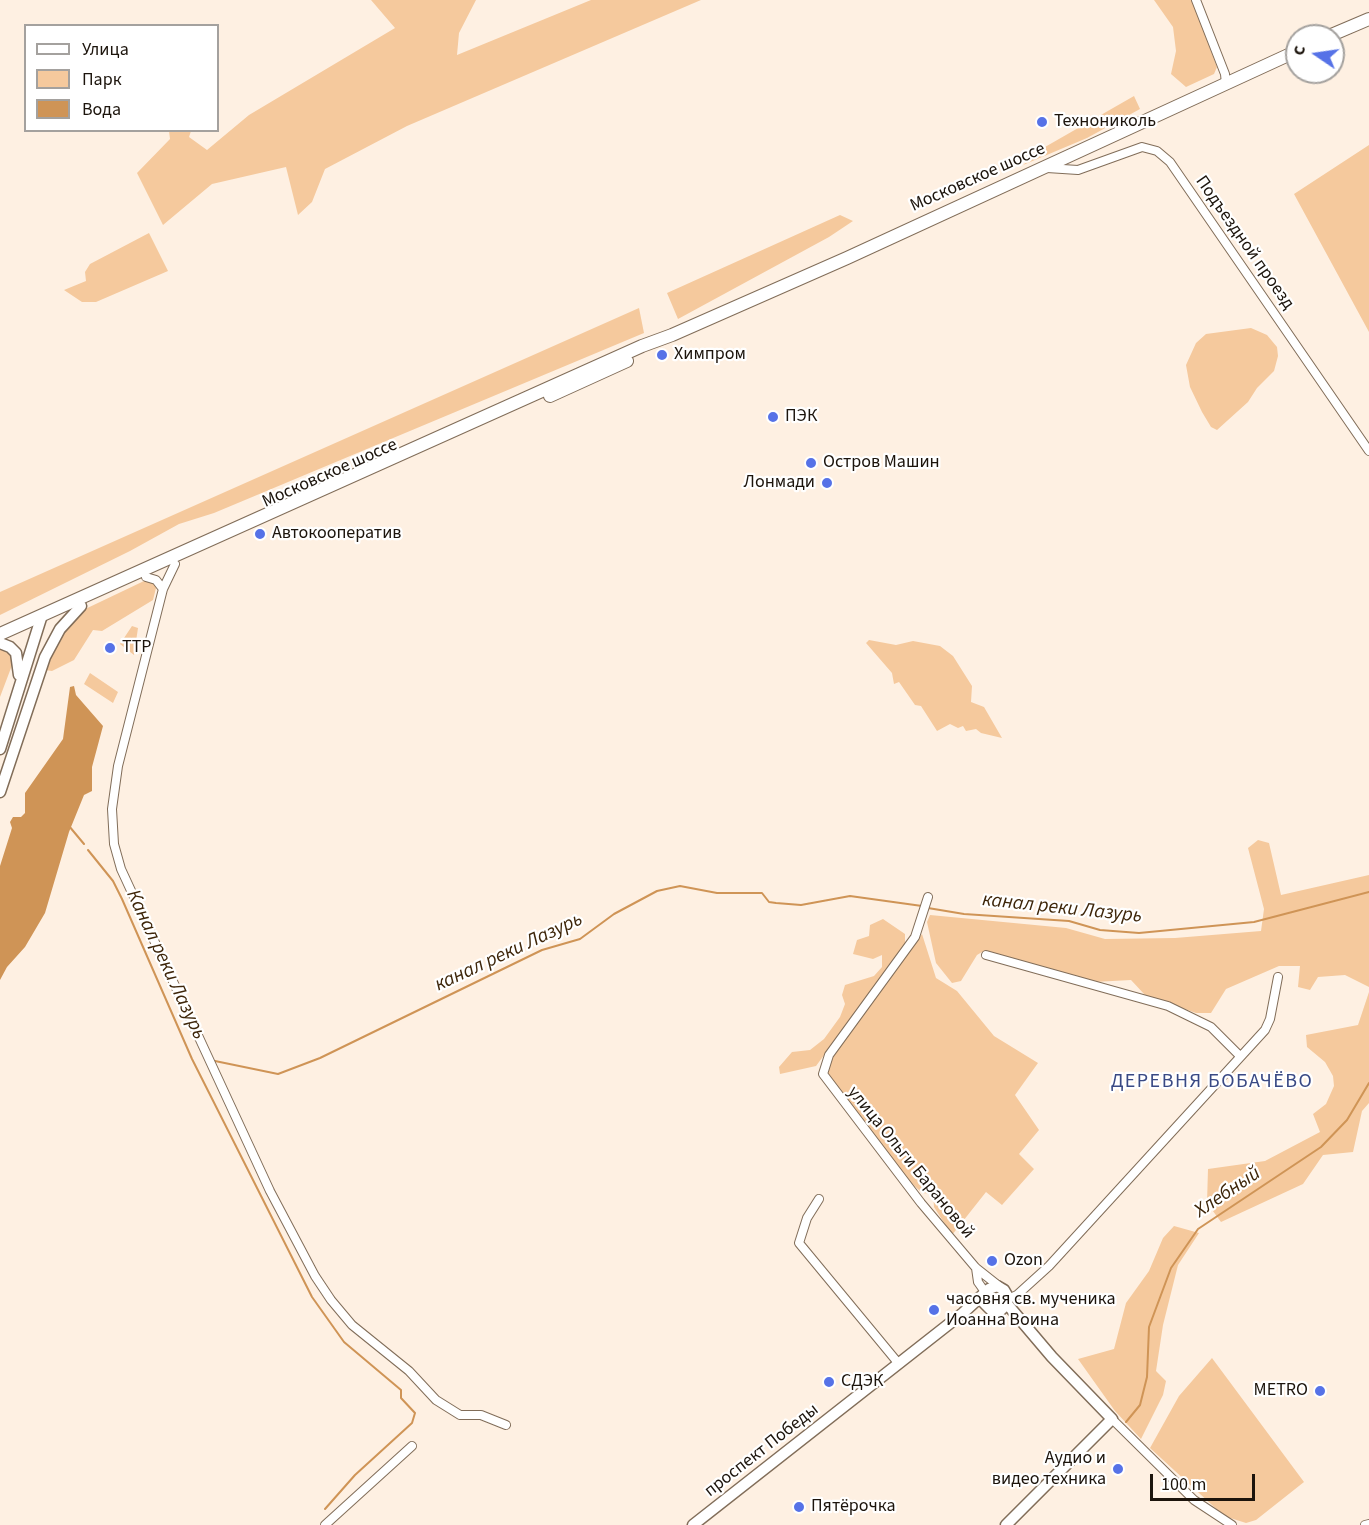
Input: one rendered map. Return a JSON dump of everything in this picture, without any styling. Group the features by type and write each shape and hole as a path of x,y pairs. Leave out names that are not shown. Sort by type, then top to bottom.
{"main road":[{"path":"1345,29 1369,19"},
{"name":"Московское шоссе","path":"0,642 40,620 642,346 672,335 1046,168 1285,57"},
{"name":"Московское шоссе","path":"0,634 81,606 602,373 650,350 672,335"},
{"path":"0,792 48,650 64,623 81,606"},
{"path":"0,750 40,620"},
{"path":"0,642 10,647 17,655 20,683"},
{"path":"8,722 22,726"},
{"name":"проспект Победы","path":"693,1525 963,1313 990,1287 1000,1287"},
{"path":"963,1313 1002,1309 1007,1301 1007,1293 1000,1287"},
{"path":"985,1293 984,1303 993,1310 1023,1322"},
{"path":"1006,1525 1113,1419 1023,1322 1007,1301"}],"street":[{"path":"1196,0 1225,74 1226,84"},
{"name":"Подъездной проезд","path":"1046,168 1078,170 1142,147 1157,151 1170,162 1369,451"},
{"path":"175,564 163,589 118,766 113,798 114,844 121,869 270,1191 315,1276 331,1300 352,1325 409,1371 436,1400 460,1415 481,1416 506,1425"},
{"path":"146,577 156,580 163,589"},
{"name":"улица Ольги Барановой","path":"928,897 915,937 829,1055 823,1074 914,1193 976,1268 1000,1287"},
{"path":"986,955 1168,1006 1211,1027 1240,1056"},
{"path":"1007,1301 1017,1295 1053,1262 1265,1030 1270,1019 1278,977"},
{"path":"819,1199 807,1218 799,1244 899,1364"},
{"name":"улица Ольги Барановой","path":"976,1268 978,1282 985,1293"},
{"path":"1113,1419 1194,1500 1232,1525"},
{"path":"325,1525 412,1446"}],"green space":[{"path":"371,0 476,0 459,33 457,55 591,0 701,0 407,126 325,169 312,202 298,215 286,167 212,184 163,225 137,173 170,139 169,132 191,132 189,137 207,150 249,115 395,28"},
{"path":"1154,0 1192,0 1217,67 1214,74 1186,87 1171,74 1176,51 1173,27"},
{"path":"1134,96 1140,109 1087,138 1023,165 1045,147"},
{"path":"1369,145 1369,332 1294,194"},
{"path":"840,215 853,221 829,237 678,319 667,293"},
{"path":"149,233 168,271 96,302 82,302 64,290 86,281 85,272 90,264"},
{"path":"639,308 644,333 214,513 179,524 130,551 0,615 0,592"},
{"path":"1251,328 1267,335 1277,347 1278,356 1274,371 1257,388 1248,402 1217,430 1211,427 1190,387 1186,365 1196,343 1206,334"},
{"path":"152,580 156,588 153,600 102,631 93,630 74,660 52,671 45,670 60,638 79,612 144,581"},
{"path":"132,626 138,628 134,655 120,644"},
{"path":"869,640 896,645 913,641 940,646 953,656 972,686 971,702 984,707 1002,738 981,733 976,729 966,731 963,726 958,728 950,724 937,731 921,706 915,705 899,682 894,684 892,673 866,643"},
{"path":"0,647 13,655 14,660 0,697"},
{"path":"90,673 118,692 113,703 84,684"},
{"path":"1258,840 1269,843 1281,895 1369,875 1369,987 1345,975 1318,977 1310,990 1298,987 1300,966 1279,966 1226,989 1211,1013 1196,1013 1145,995 1131,980 1094,982 982,952 977,955 961,981 952,983 936,963 927,922 930,915 1066,928 1105,939 1175,938 1261,931 1264,909 1248,848"},
{"path":"883,919 905,934 905,946 816,1066 780,1074 779,1067 792,1052 810,1050 824,1039 840,1017 845,1004 842,995 845,985 874,976 882,967 882,955 873,959 853,954 857,940 869,936 870,925"},
{"path":"922,934 936,978 957,991 994,1036 1038,1063 1015,1095 1039,1130 1019,1154 1034,1169 1002,1205 986,1192 952,1235 934,1207 933,1194 922,1193 904,1176 828,1075 827,1069 828,1060"},
{"path":"1369,992 1369,1103 1362,1111 1353,1152 1323,1155 1303,1184 1221,1222 1207,1203 1208,1169 1265,1161 1320,1132 1313,1114 1326,1104 1334,1086 1333,1076 1325,1062 1307,1047 1306,1035 1358,1025"},
{"path":"1174,1226 1199,1233 1178,1265 1163,1325 1156,1371 1166,1381 1163,1395 1141,1439 1115,1411 1078,1359 1114,1349 1126,1303 1149,1271 1163,1238"},
{"path":"1212,1358 1304,1482 1256,1520 1246,1523 1224,1516 1150,1448 1179,1396"}],"water":[{"path":"74,686 76,695 103,726 92,767 92,791 84,795 69,832 45,913 25,947 7,967 0,980 0,866 12,828 10,822 13,817 21,817 25,813 25,793 63,739 70,687"}],"waterway":[{"path":"69,826 84,844"},
{"name":"Канал реки Лазурь","path":"88,850 113,881 192,1059 312,1297 344,1342 401,1390 401,1398 415,1413 412,1423 355,1475 325,1509"},
{"name":"канал реки Лазурь","path":"215,1061 278,1074 320,1058 542,950 580,939 614,914 657,891 680,886 717,893 762,893 769,902 776,903 801,905 850,896 922,906"},
{"name":"канал реки Лазурь","path":"928,908 964,914 1069,921 1100,930 1139,933 1254,922 1369,892"},
{"name":"Хлебный","path":"1126,1422 1140,1405 1147,1377 1149,1327 1171,1268 1198,1229 1321,1147 1347,1120 1369,1083"}],"place":[{"name":"Технониколь","path":"1042,122"},
{"name":"Химпром","path":"662,355"},
{"name":"ПЭК","path":"773,417"},
{"name":"Остров Машин","path":"811,463"},
{"name":"Лонмади","path":"827,483"},
{"name":"Автокооператив","path":"260,534"},
{"name":"ТТР","path":"110,648"},
{"name":"Ozon","path":"992,1261"},
{"name":"часовня св. мученика Иоанна Воина","path":"934,1310"},
{"name":"СДЭК","path":"829,1382"},
{"name":"METRO","path":"1320,1391"},
{"name":"Аудио и видео техника","path":"1118,1469"},
{"name":"Пятёрочка","path":"799,1507"}],"district":[{"name":"ДЕРЕВНЯ БОБАЧЁВО","path":"1212,1083"}]}
